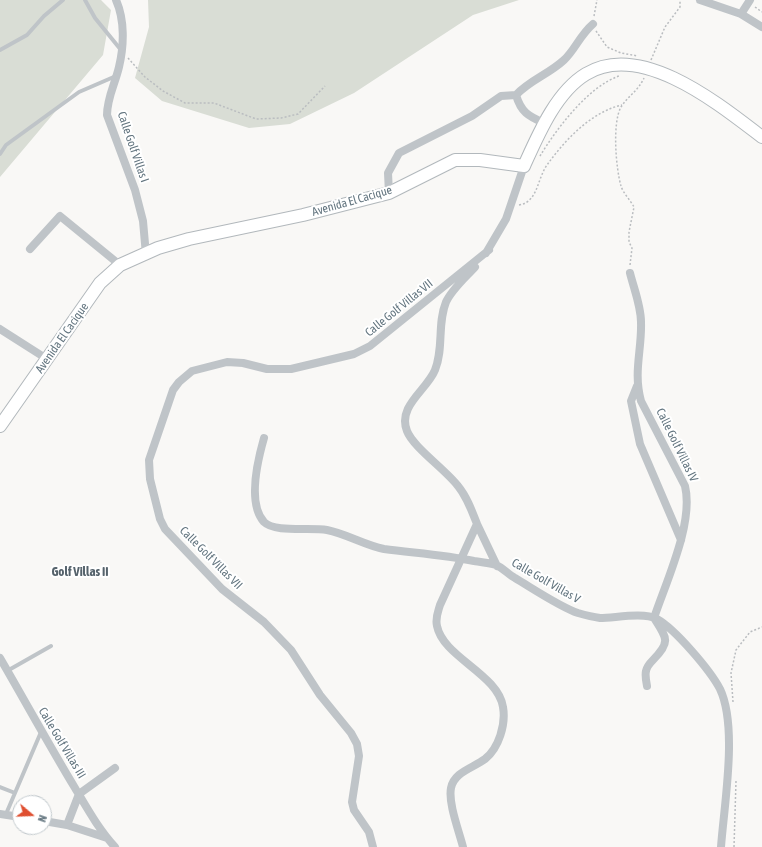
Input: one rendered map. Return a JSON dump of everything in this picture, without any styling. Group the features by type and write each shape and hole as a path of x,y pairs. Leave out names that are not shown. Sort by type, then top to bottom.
{"street":[{"name":"Calle Golf Villas I","path":"116,0 122,25 122,51 107,103 107,116 135,190 143,220 146,255"},
{"path":"700,0 741,14 762,27"},
{"path":"741,14 750,0"},
{"path":"389,192 388,173 399,153 472,116 501,96 516,95 523,88 564,60 583,33 593,24"},
{"path":"497,566 468,501 458,486 410,438 405,422 411,405 436,370 442,343 441,321 447,301 489,250 506,219 524,166 544,123 563,96 585,74 606,65 624,64 645,68 702,94 762,137"},
{"path":"516,95 520,107 530,117 544,123"},
{"name":"Avenida El Cacique","path":"0,426 100,283 120,265 146,255 158,248 189,239 303,215 389,192 455,160 480,160 524,166"},
{"path":"30,249 60,216 120,265"},
{"name":"Calle Golf Villas VII","path":"373,847 368,832 354,810 352,802 359,756 357,744 352,733 320,696 291,650 264,622 222,589 165,529 160,519 150,479 148,460 173,390 179,382 192,372 235,362 267,369 291,370 354,354 370,346 489,250"},
{"name":"Calle Golf Villas IV","path":"630,274 641,322 637,386 641,401 685,486 688,499 681,540 654,618"},
{"path":"0,329 47,359"},
{"path":"637,386 631,401 640,444 681,540"},
{"name":"Calle Golf Villas V","path":"264,438 257,468 256,505 263,521 269,526 277,528 313,528 326,530 340,533 374,547 460,558 497,566 562,606 578,613 599,618 654,618"},
{"path":"463,847 450,796 451,786 455,778 485,759 492,752 497,743 504,715 501,701 493,686 445,642 436,625 436,616 460,558 477,524"},
{"path":"647,686 645,672 647,667 664,648 666,642 666,636 654,618"},
{"path":"654,618 668,626 709,672 720,689 726,710 728,762 721,847"},
{"name":"Calle Golf Villas III","path":"0,658 41,732 107,838 115,847"},
{"path":"67,825 79,794 115,768"},
{"path":"52,822 67,825 107,838"}],"lane":[{"path":"0,50 27,35 44,16 63,0"},
{"path":"85,0 94,18 122,51"},
{"path":"0,154 6,145 79,92 116,76"},
{"path":"8,670 51,646"},
{"path":"3,815 15,793 41,732"},
{"path":"0,787 15,793"}],"path":[{"path":"597,0 593,24 607,47 620,52 634,54 641,58 645,68"},
{"path":"630,274 632,248 629,242 629,232 634,208 621,187 616,131 617,117 622,105 640,88 644,78 645,68 665,27 680,7 680,0"},
{"path":"122,51 145,77 163,91 185,103 214,103 256,119 281,118 298,114 325,86"},
{"path":"540,156 564,123 595,88 611,79 625,74"},
{"path":"512,204 526,203 533,196 546,167 570,138 591,119 608,108 622,105"}],"shaded area":[{"path":"0,0 101,0 111,10 103,55 0,177"},
{"path":"148,0 519,0 473,15 354,93 290,124 249,128 162,101 135,78 149,27"}],"district":[{"name":"Golf Villas II","path":"80,572"}]}
